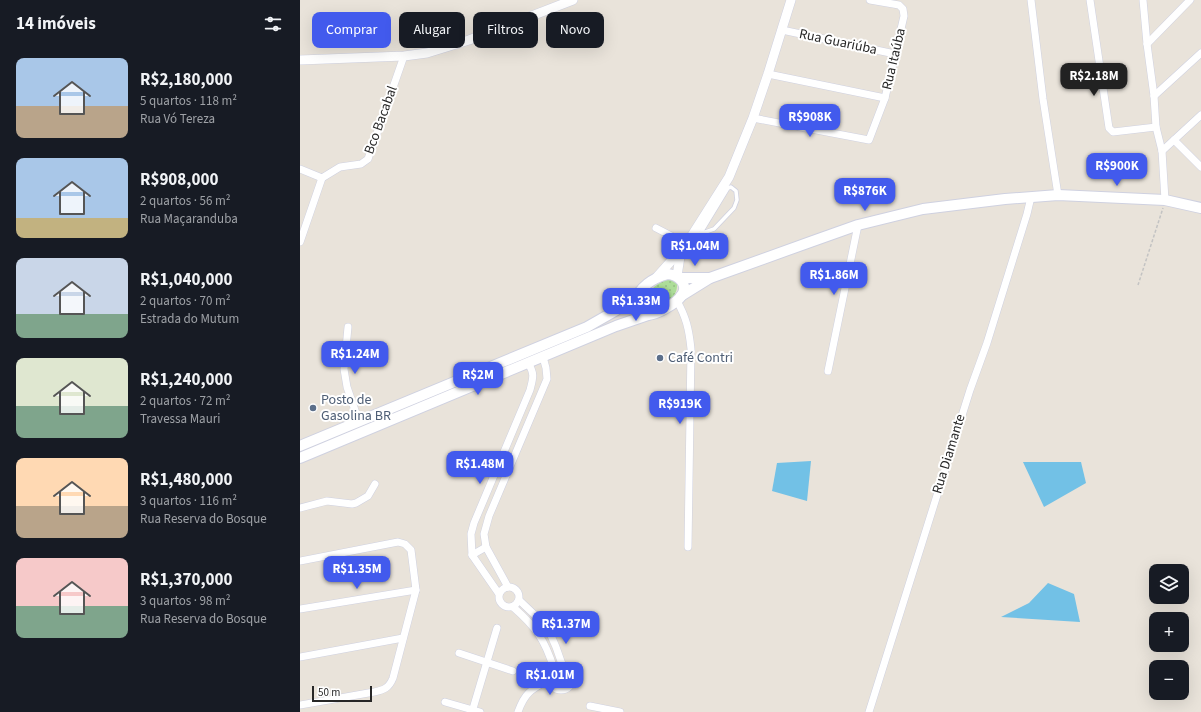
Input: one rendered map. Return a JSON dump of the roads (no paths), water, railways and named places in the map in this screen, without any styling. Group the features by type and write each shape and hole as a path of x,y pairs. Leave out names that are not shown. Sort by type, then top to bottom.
{"main road":[{"path":"300,458 543,358 616,326 657,313 710,278 858,225 923,209 1005,199 1058,195 1165,200 1201,208"},
{"path":"300,446 587,328 615,312 647,284 655,279 668,274 679,277 710,278"},
{"path":"679,277 684,286 683,293 679,298"},
{"path":"638,293 635,302 636,307 644,314 648,315"}],"street":[{"path":"300,60 404,56 427,53 442,49 574,0"},
{"path":"655,279 689,241 729,177 753,118 791,0"},
{"name":"Rua Itaúba","path":"753,118 870,140 884,98 904,16 903,9 899,5 870,0"},
{"path":"1031,0 1043,99 1058,195"},
{"path":"1090,0 1109,128 1114,132 1156,127"},
{"path":"1143,0 1156,127 1162,151 1165,200"},
{"path":"1147,44 1190,0"},
{"name":"Rua Guariúba","path":"782,30 895,54"},
{"path":"1154,96 1201,53"},
{"name":"Bco Bacabal","path":"322,178 340,167 361,164 368,159 404,56"},
{"path":"768,74 884,98"},
{"path":"1162,151 1201,115"},
{"path":"1174,140 1201,168"},
{"path":"300,169 322,178 300,242"},
{"name":"Rua Diamante","path":"869,712 970,390 990,335 1031,197"},
{"path":"828,371 858,225"},
{"path":"656,228 689,241"},
{"path":"679,277 689,241"},
{"path":"679,298 687,324 691,348 688,547"},
{"path":"348,327 344,369 347,387 358,422"},
{"path":"508,587 486,547 484,534 487,521 547,379 543,358"},
{"path":"498,594 504,588 513,588 519,595 519,600 513,607 508,608 500,603 498,594 472,555 471,534 474,523 533,380 533,372 528,363"},
{"path":"300,508 328,501 352,504 356,503 368,496 375,484"},
{"path":"300,561 398,542 405,544 411,550 416,590 390,685 383,690 300,705"},
{"path":"472,555 486,547"},
{"path":"483,572 495,564"},
{"path":"300,609 416,590"},
{"path":"519,600 540,620"},
{"path":"513,607 538,633 548,651 554,670"},
{"path":"445,702 475,711 497,628"},
{"path":"549,631 563,667"},
{"path":"300,657 403,638"},
{"path":"459,654 513,671"},
{"path":"558,667 563,667 572,673 573,679 572,684 568,688 562,690 557,689 551,682 550,674 558,667"},
{"path":"518,712 522,700 527,694 541,684 551,682"},
{"path":"590,706 620,712"}],"lane":[{"path":"731,187 736,191 737,200 734,208 714,229 689,241 728,188 731,187"}],"water":[{"path":"811,461 807,501 772,491 777,463"},
{"path":"1023,462 1081,462 1086,483 1044,507"},
{"path":"1048,583 1074,594 1080,622 1001,617 1029,603"}],"tunnel":[{"path":"540,620 549,631"}],"place":[{"name":"Café Contri","path":"660,358"},
{"name":"Posto de Gasolina BR","path":"313,408"}]}
